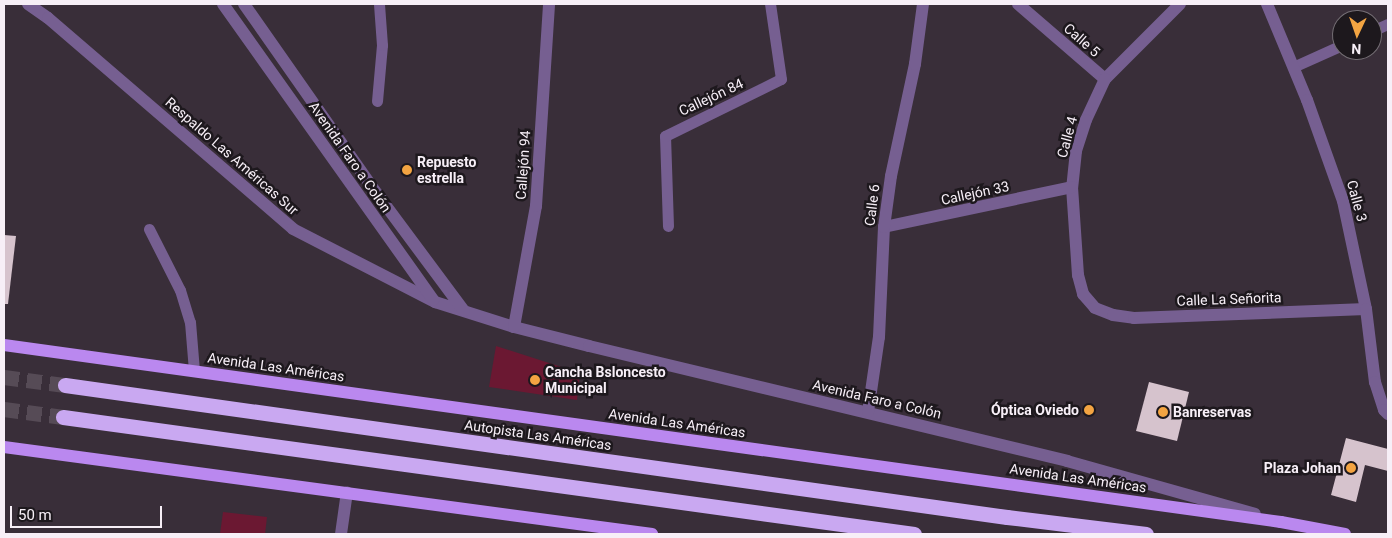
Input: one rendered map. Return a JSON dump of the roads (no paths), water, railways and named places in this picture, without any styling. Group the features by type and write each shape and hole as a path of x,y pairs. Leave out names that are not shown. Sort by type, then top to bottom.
{"highway":[{"name":"Autopista Las Américas","path":"65,385 1007,518 1107,534"},
{"path":"63,417 914,534"},
{"name":"Autopista Las Américas","path":"1007,518 1146,534"}],"main road":[{"name":"Avenida Las Américas","path":"4,345 1281,522 1345,534"},
{"path":"4,447 652,534"}],"street":[{"name":"Respaldo Las Américas Sur","path":"28,4 48,18 293,229 435,302"},
{"name":"Avenida Faro a Colón","path":"223,4 435,302 514,327 1067,460 1281,522"},
{"name":"Avenida Faro a Colón","path":"244,4 372,187 464,311"},
{"name":"Callejón 94","path":"514,327 536,206 549,4"},
{"name":"Calle 6","path":"868,412 879,337 884,228 890,176 915,64 923,4"},
{"name":"Calle 5","path":"1018,4 1105,79"},
{"name":"Calle 4","path":"1095,308 1083,294 1078,275 1072,187 1078,143 1086,120 1105,79 1180,4"},
{"name":"Calle 3","path":"1267,4 1293,67 1343,201 1366,309 1376,382 1384,410 1388,414"},
{"name":"Callejón 33","path":"884,228 1072,187"},
{"name":"Calle La Señorita","path":"1095,308 1113,316 1134,318 1366,309"},
{"path":"342,534 347,492"}],"lane":[{"path":"377,101 382,45 379,4"},
{"name":"Callejón 84","path":"668,226 665,136 781,79 770,4"},
{"path":"1293,67 1332,49"},
{"path":"149,229 180,290 190,322 194,371"}],"tunnel":[{"path":"4,377 65,385"},
{"path":"4,409 63,417"}],"place":[{"name":"Repuesto estrella","path":"407,170"},
{"name":"Cancha Bsloncesto Municipal","path":"535,380"},
{"name":"Óptica Oviedo","path":"1089,410"},
{"name":"Banreservas","path":"1163,412"},
{"name":"Plaza Johan","path":"1351,468"}]}
